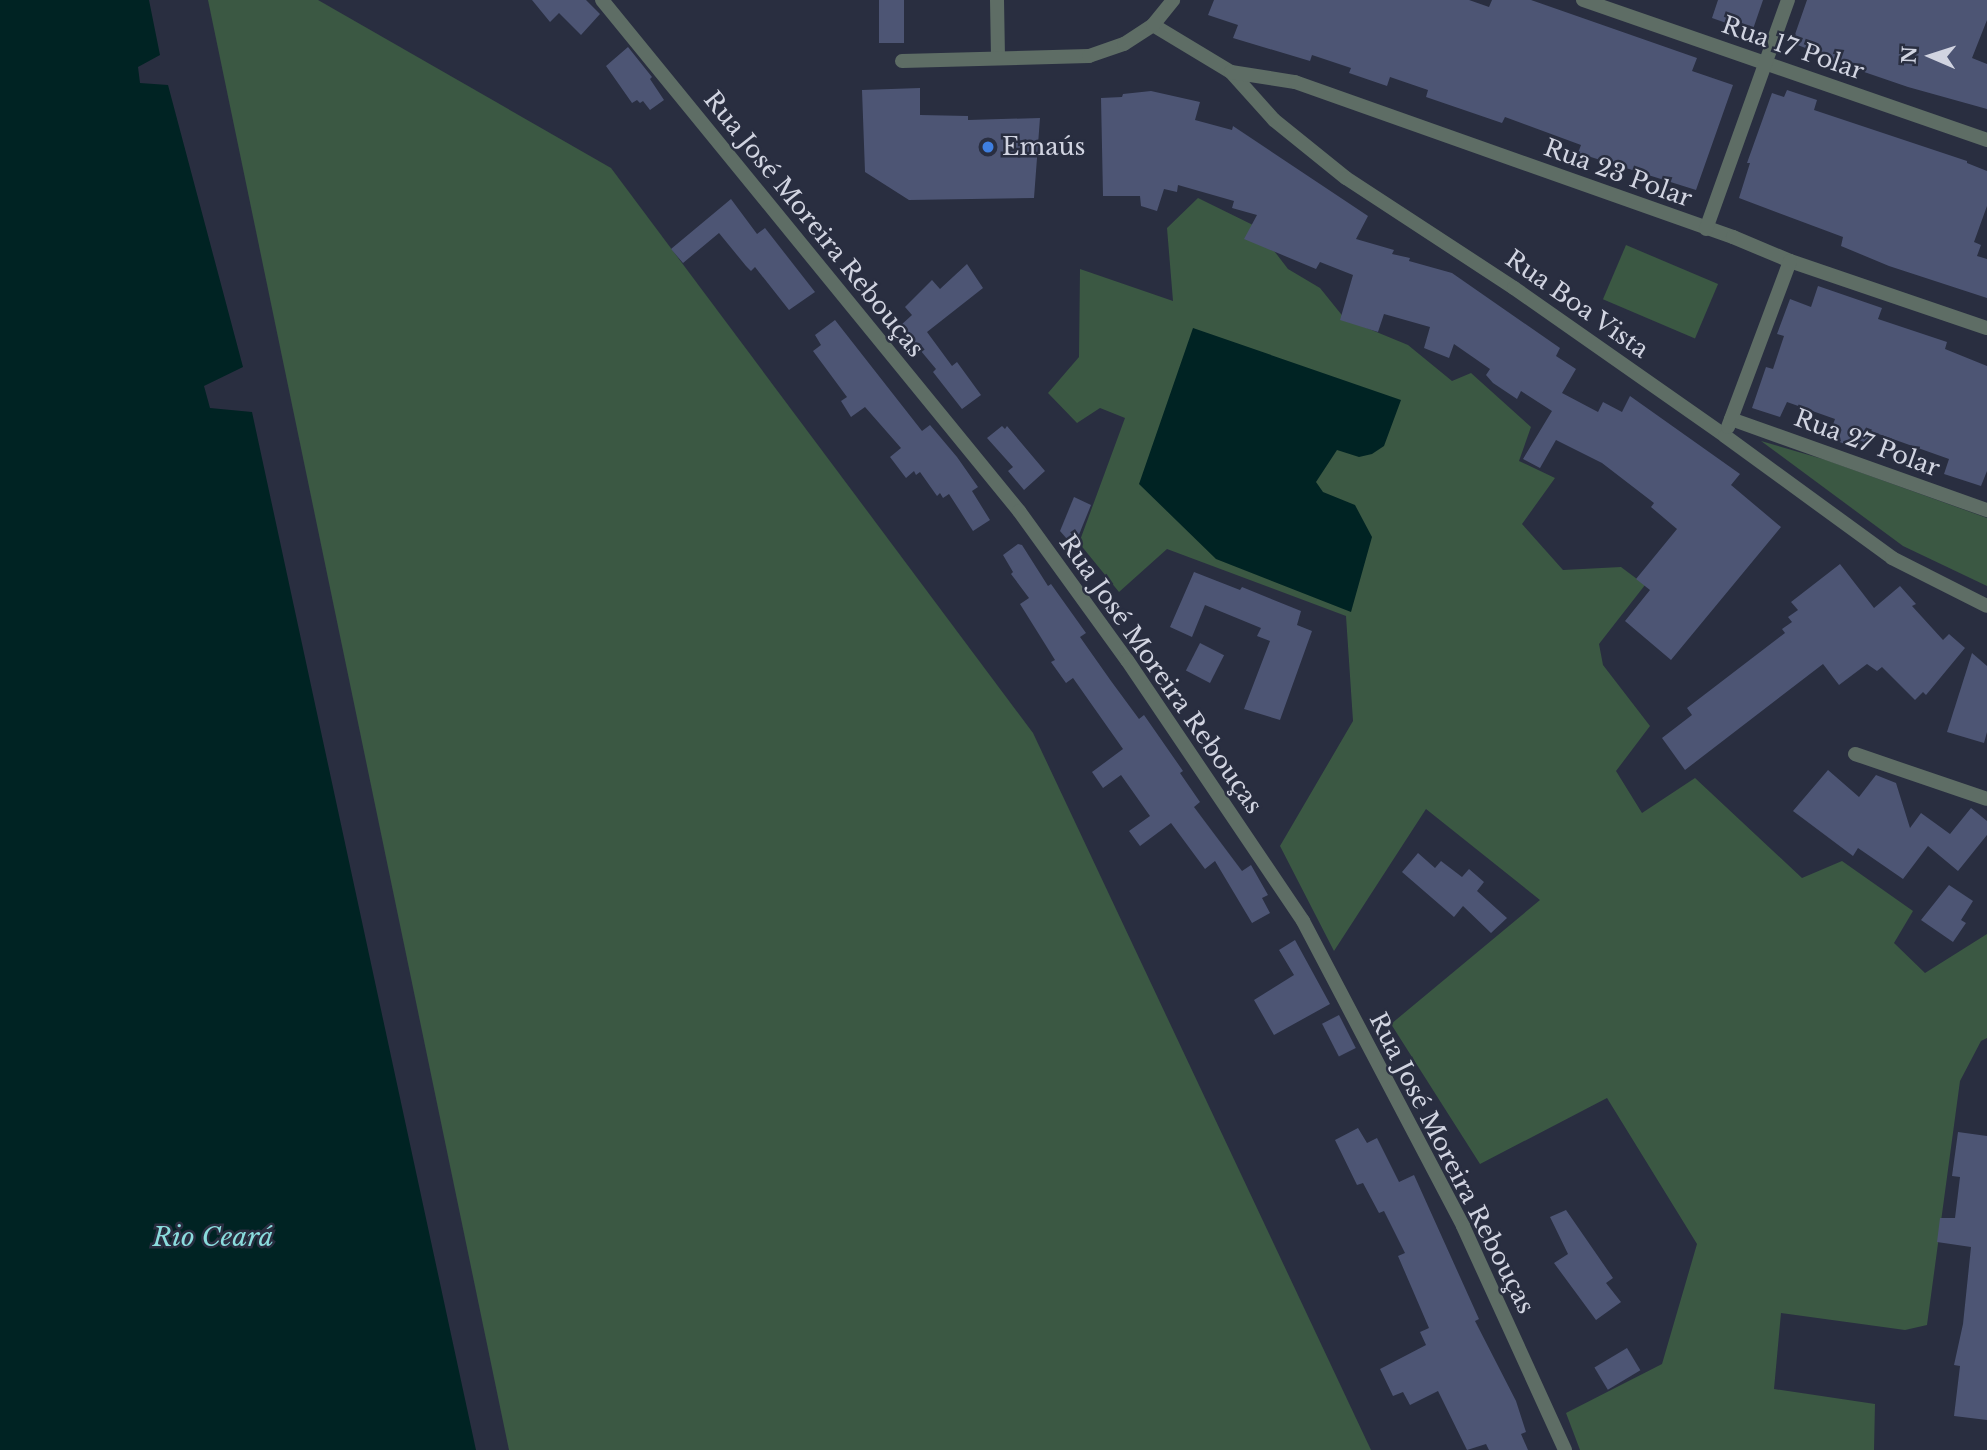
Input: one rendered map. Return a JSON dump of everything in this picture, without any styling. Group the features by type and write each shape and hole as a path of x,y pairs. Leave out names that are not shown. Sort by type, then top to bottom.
{"street":[{"name":"Rua José Moreira Rebouças","path":"602,0 1019,511 1127,660 1295,909 1463,1226 1564,1450"},
{"path":"997,0 998,58"},
{"path":"902,61 1089,56 1125,44 1153,24 1173,0"},
{"name":"Rua 17 Polar","path":"1583,0 1987,140"},
{"path":"1706,229 1788,0"},
{"name":"Rua Boa Vista","path":"1153,24 1231,72 1274,120 1346,178 1514,288 1725,436 1892,558 1987,606"},
{"name":"Rua 23 Polar","path":"1231,72 1295,82 1790,261 1987,328"},
{"path":"1725,436 1790,261"},
{"name":"Rua 27 Polar","path":"1731,419 1987,510"},
{"path":"1855,754 1987,799"}],"shaded area":[{"path":"208,0 318,0 611,168 1033,733 1371,1450 509,1450"},
{"path":"1198,198 1255,226 1288,269 1320,288 1345,319 1408,345 1452,381 1471,373 1531,427 1519,461 1555,478 1522,524 1563,570 1621,567 1645,585 1599,644 1603,665 1650,726 1616,771 1642,813 1695,778 1802,878 1842,861 1913,911 1894,943 1925,973 1987,934 1987,1038 1981,1041 1960,1081 1927,1325 1905,1330 1781,1313 1774,1389 1875,1404 1874,1450 1580,1450 1566,1413 1662,1364 1697,1244 1607,1098 1480,1164 1391,1024 1540,900 1426,809 1334,951 1280,846 1353,721 1346,616 1167,549 1119,592 1079,543 1125,418 1100,408 1077,423 1048,393 1079,357 1080,269 1173,301 1167,228"},
{"path":"1626,245 1718,284 1695,338 1603,299"},
{"path":"1761,441 1826,460 1987,518 1987,586 1903,546"}],"water":[{"name":"Rio Ceará","path":"0,0 149,0 160,55 138,67 140,83 168,85 243,367 204,386 210,408 252,412 476,1450 0,1450"},
{"path":"1193,328 1401,400 1384,446 1372,454 1359,457 1337,450 1316,482 1323,492 1355,505 1372,537 1351,612 1216,559 1139,484"}],"building":[{"path":"532,0 586,0 600,14 581,35 559,13 550,22"},
{"path":"879,0 904,0 904,43 879,43"},
{"path":"1214,0 1469,0 1489,7 1492,0 1531,0 1697,58 1692,71 1733,85 1696,190 1578,153 1581,145 1505,117 1502,123 1426,97 1428,90 1390,77 1387,86 1349,73 1351,68 1312,55 1310,61 1233,38 1238,25 1208,15"},
{"path":"1718,0 1763,0 1752,32 1712,18"},
{"path":"1807,0 1987,0 1987,20 1972,58 1987,64 1987,109 1908,87 1832,61 1833,58 1792,43"},
{"path":"628,47 652,77 650,79 664,100 650,110 643,101 632,103 606,66"},
{"path":"920,88 920,115 968,116 968,120 1040,118 1034,198 909,200 865,172 862,90"},
{"path":"1787,90 1817,100 1814,110 1967,161 1987,171 1987,206 1974,242 1981,245 1977,256 1987,259 1987,298 1889,266 1841,246 1843,237 1739,198 1750,163 1747,163 1772,93 1784,97"},
{"path":"1151,91 1200,102 1195,120 1232,130 1233,126 1368,216 1356,239 1394,250 1392,254 1410,258 1409,261 1452,273 1560,348 1556,356 1576,369 1562,393 1598,412 1603,402 1622,412 1630,396 1740,474 1731,485 1781,527 1671,660 1625,621 1650,590 1636,579 1677,529 1651,507 1654,503 1602,463 1556,440 1540,468 1523,459 1552,411 1521,391 1517,399 1493,383 1486,375 1490,369 1454,344 1449,358 1424,348 1430,327 1384,314 1378,332 1340,320 1353,275 1320,262 1316,269 1244,239 1257,215 1232,208 1234,201 1178,185 1177,192 1164,189 1157,211 1141,206 1140,196 1103,196 1101,98"},
{"path":"731,199 757,234 765,228 815,292 789,310 755,267 751,271 719,233 683,263 671,249"},
{"path":"967,264 983,288 927,332 952,366 957,362 981,395 962,409 933,372 936,369 900,326 912,315 905,307 932,280 940,289"},
{"path":"1818,286 1882,308 1878,319 1947,342 1945,349 1987,366 1987,471 1981,486 1944,474 1949,459 1873,432 1869,444 1851,437 1848,445 1828,438 1835,419 1787,402 1780,417 1752,408 1766,367 1773,369 1784,336 1777,334 1790,299 1811,307"},
{"path":"835,320 922,431 930,425 957,457 978,487 972,491 990,520 973,531 949,494 943,498 940,493 937,496 920,472 916,475 914,471 906,478 890,457 901,448 865,407 851,417 841,401 847,397 813,351 821,345 815,335"},
{"path":"1002,426 1005,429 1007,426 1045,471 1024,490 1008,471 1013,467 987,438"},
{"path":"1074,497 1091,505 1074,547 1060,531"},
{"path":"1018,544 1022,545 1048,586 1051,584 1086,633 1080,637 1111,681 1139,719 1144,715 1183,771 1180,773 1200,802 1194,807 1242,871 1251,865 1268,895 1262,898 1270,913 1252,923 1215,861 1205,869 1171,823 1140,846 1129,831 1150,816 1121,775 1103,788 1092,772 1123,749 1073,678 1066,683 1051,662 1055,660 1020,604 1029,598 1011,574 1013,572 1003,555"},
{"path":"1840,564 1874,608 1900,586 1916,604 1912,606 1943,640 1949,634 1965,648 1926,695 1923,692 1915,700 1882,667 1877,671 1867,664 1839,685 1823,664 1685,770 1662,738 1692,715 1687,708 1785,633 1782,629 1792,622 1788,617 1798,610 1791,602"},
{"path":"1194,572 1240,590 1242,587 1301,611 1297,625 1312,631 1280,720 1244,709 1270,641 1257,636 1261,628 1205,605 1192,637 1170,627"},
{"path":"1200,643 1224,655 1210,683 1186,671"},
{"path":"1972,653 1987,666 1987,732 1984,743 1947,732"},
{"path":"1828,770 1859,797 1876,775 1896,783 1910,828 1921,813 1950,834 1971,808 1987,821 1987,835 1958,871 1928,846 1903,879 1858,848 1853,856 1793,811"},
{"path":"1418,853 1435,868 1441,861 1462,877 1469,869 1484,882 1477,891 1507,918 1491,933 1463,906 1454,917 1402,872"},
{"path":"1949,885 1973,901 1961,920 1966,923 1953,942 1921,920"},
{"path":"1295,940 1330,1004 1274,1035 1254,1000 1294,975 1279,950"},
{"path":"1339,1015 1356,1048 1339,1057 1322,1024"},
{"path":"1358,1128 1367,1143 1377,1138 1399,1182 1414,1175 1479,1319 1475,1321 1516,1401 1526,1432 1521,1434 1528,1450 1489,1450 1486,1444 1467,1450 1438,1391 1410,1405 1403,1392 1393,1396 1380,1369 1426,1345 1420,1332 1429,1328 1398,1256 1405,1253 1384,1211 1379,1213 1363,1183 1357,1185 1335,1140"},
{"path":"1958,1132 1987,1136 1987,1420 1954,1416 1960,1366 1954,1365 1963,1324 1971,1247 1937,1242 1940,1218 1955,1218 1960,1177 1952,1176"},
{"path":"1566,1210 1613,1278 1606,1283 1621,1302 1596,1320 1554,1263 1568,1254 1550,1217"},
{"path":"1627,1348 1640,1370 1608,1390 1594,1368"}],"place":[{"name":"Emaús","path":"988,147"}]}
